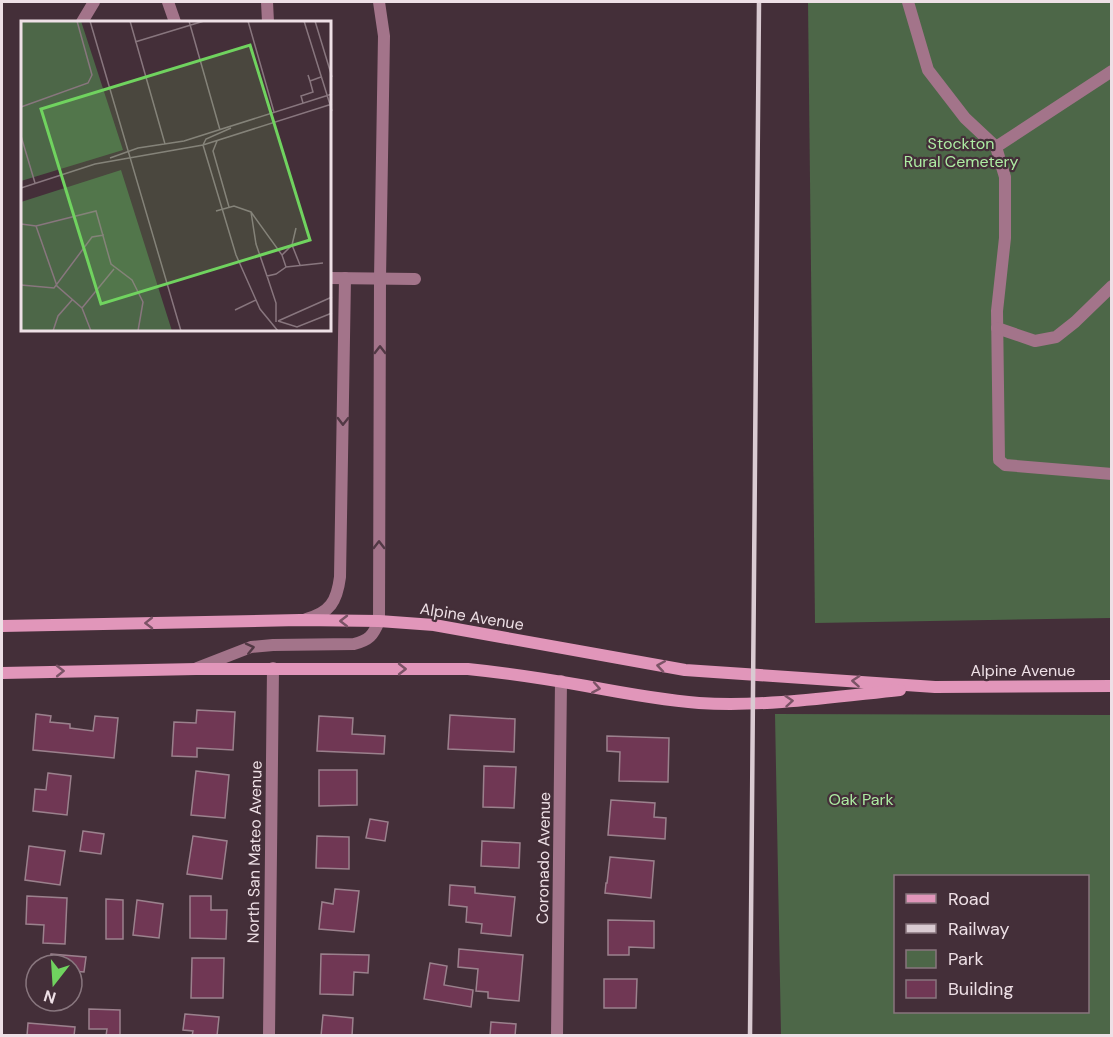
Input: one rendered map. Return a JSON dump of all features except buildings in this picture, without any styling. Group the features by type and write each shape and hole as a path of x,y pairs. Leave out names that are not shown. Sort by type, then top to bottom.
{"street":[{"path":"83,21 94,2"},
{"path":"168,2 175,21"},
{"path":"267,2 268,21"},
{"path":"196,669 251,647 354,644 366,640 374,632 379,621 380,279 384,36 380,2"},
{"path":"908,2 928,70 965,118 996,147 1005,177 1005,238 997,311 999,460 1005,465 1112,474"},
{"path":"996,147 1112,71"},
{"path":"332,278 416,279"},
{"path":"300,620 321,614 335,600 339,590 345,278"},
{"path":"997,328 1035,341 1056,337 1112,286"},
{"name":"Alpine Avenue","path":"2,626 300,620 379,621 434,625 685,670 935,687 1112,686"},
{"name":"Alpine Avenue","path":"2,672 273,668 468,669 561,681 662,700 753,704 935,687"},
{"name":"North San Mateo Avenue","path":"268,1035 273,668"},
{"name":"Coronado Avenue","path":"557,1035 561,681"}],"green space":[{"name":"Stockton Rural Cemetery","path":"808,2 1111,2 1111,618 815,623"},
{"name":"Oak Park","path":"775,714 1111,715 1111,1035 781,1035"}],"railway":[{"path":"750,1036 759,2"}]}
